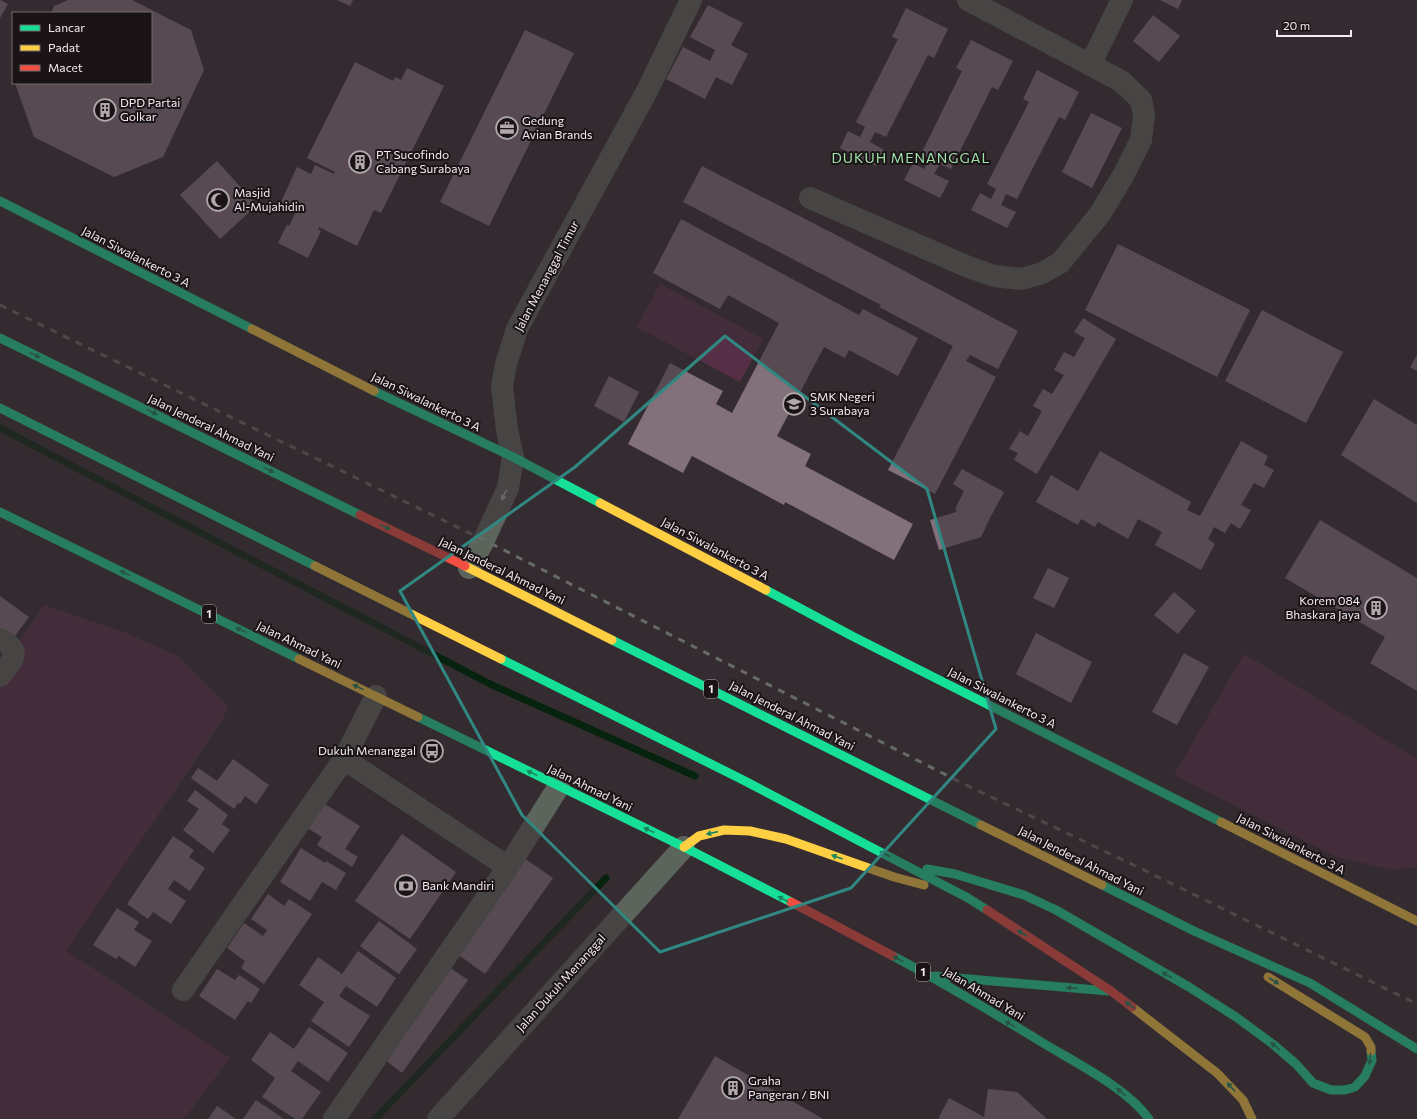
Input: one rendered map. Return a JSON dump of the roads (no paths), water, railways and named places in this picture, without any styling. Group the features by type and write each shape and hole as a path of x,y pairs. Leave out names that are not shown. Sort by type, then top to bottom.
{"main road":[{"name":"Jalan Siwalankerto 3 A","path":"0,201 360,384 514,457 852,636 1417,921"},
{"name":"Jalan Jenderal Ahmad Yani","path":"0,338 470,568 1194,931 1310,983 1417,1049"},
{"path":"0,408 743,780 968,898 1111,991 1218,1072 1243,1100 1252,1119"},
{"name":"Jalan Ahmad Yani","path":"0,512 684,847 930,976 1113,1085 1144,1112 1149,1119"},
{"path":"684,847 699,836 724,830 750,830 786,839 894,877 968,898"},
{"path":"908,866 955,874 1024,895 1056,910 1236,1017 1274,1045 1296,1064 1313,1083 1331,1090 1345,1090 1355,1086 1365,1076 1372,1060 1371,1047 1365,1037 1194,931"},
{"path":"930,976 1111,991"}],"street":[{"name":"Jalan Menanggal Timur","path":"470,568 508,488 514,457 506,424 502,386 506,364 517,329 646,91 691,0"},
{"path":"810,198 966,266 994,276 1022,279 1042,273 1060,263 1100,214 1124,174 1141,140 1144,115 1141,100 1121,82 968,0"},
{"path":"1090,65 1122,0"},
{"path":"0,639 13,648 14,652 12,659 0,676"},
{"path":"183,990 344,759 376,696"},
{"path":"344,759 508,868"},
{"path":"334,1119 508,868 559,786"},
{"name":"Jalan Dukuh Menanggal","path":"438,1119 684,847"}],"waterway":[{"path":"0,428 490,684 695,776"},
{"path":"375,1119 606,878"}],"railway":[{"path":"0,305 484,540 964,784 1146,871 1417,1004"}],"place":[{"name":"DPD Partai Golkar","path":"105,110"},
{"name":"Gedung Avian Brands","path":"507,128"},
{"name":"PT Sucofindo Cabang Surabaya","path":"360,162"},
{"name":"Masjid Al-Mujahidin","path":"218,200"},
{"name":"SMK Negeri 3 Surabaya","path":"794,404"},
{"name":"Korem 084 Bhaskara Jaya","path":"1376,608"},
{"name":"Dukuh Menanggal","path":"432,751"},
{"name":"Bank Mandiri","path":"406,886"},
{"name":"Graha Pangeran / BNI","path":"733,1088"}],"district":[{"name":"DUKUH MENANGGAL","path":"911,158"}]}
